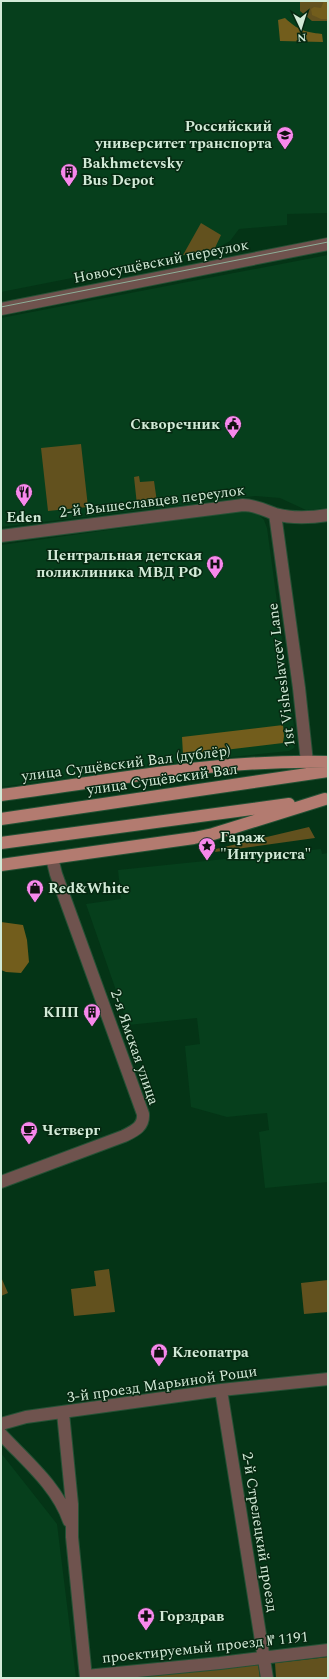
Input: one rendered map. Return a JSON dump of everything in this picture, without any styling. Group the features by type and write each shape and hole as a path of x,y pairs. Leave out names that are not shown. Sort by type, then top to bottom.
{"main road":[{"name":"улица Сущёвский Вал (дублёр)","path":"1,795 192,769 328,762"},
{"name":"улица Сущёвский Вал","path":"1,819 328,771"},
{"path":"1,843 326,799"},
{"path":"1,866 200,836 326,799"}],"street":[{"name":"Новосущёвский переулок","path":"1,309 328,244"},
{"name":"2-й Вышеславцев переулок","path":"1,536 243,505 256,506 275,514 297,519 328,515"},
{"name":"1st Visheslavcev Lane","path":"275,514 299,682 307,762"},
{"name":"2-я Ямская улица","path":"1,1182 124,1136 134,1131 144,1120 125,1063 56,874 52,858"},
{"name":"3-й проезд Марьиной Рощи","path":"1,1424 26,1417 221,1390 328,1379"},
{"name":"2-й Стрелецкий проезд","path":"221,1390 267,1678"},
{"path":"63,1413 86,1677"},
{"path":"1,1434 52,1488 65,1508 72,1528"},
{"name":"проектируемый проезд № 1191","path":"86,1677 328,1650"}],"shaded area":[{"path":"1,1 328,1 328,213 287,214 287,225 239,229 230,241 214,250 1,292"},
{"path":"300,1 328,1 328,21 312,21 300,11"},
{"path":"324,1 328,1 328,19 321,19 312,15 311,9 314,7 321,8"},
{"path":"285,18 302,30 322,34 323,42 280,41 278,20"},
{"path":"201,223 221,235 214,250 183,255"},
{"path":"328,255 328,508 306,510 280,498 255,496 1,527 1,318"},
{"path":"81,444 88,507 48,511 41,448"},
{"path":"139,476 140,482 154,481 157,502 137,505 134,477"},
{"path":"244,511 259,515 264,520 267,528 296,741 294,748 289,751 192,761 1,787 1,545"},
{"path":"283,725 283,743 183,755 182,737"},
{"path":"309,827 315,838 215,852 216,849"},
{"path":"321,849 322,854 328,853 328,1182 265,1188 259,1132 269,1130 267,1113 227,1117 191,1107 185,1046 200,1044 197,1018 128,1025 86,904 121,899 118,870"},
{"path":"1,922 23,925 27,940 29,962 21,973 6,972 1,970"},
{"path":"109,1269 115,1312 74,1316 71,1289 96,1286 94,1271"},
{"path":"1,1277 8,1293 1,1296"},
{"path":"328,1280 328,1312 304,1314 301,1283"},
{"path":"1,1453 57,1524 76,1678 1,1678"},
{"path":"328,1657 328,1678 276,1678 275,1663"},
{"path":"258,1663 260,1678 123,1678"}],"tram line":[{"path":"1,307 328,242"}],"place":[{"name":"Российский университет транспорта","path":"285,150"},
{"name":"Bakhmetevsky Bus Depot","path":"69,187"},
{"name":"Скворечник","path":"233,439"},
{"name":"Eden","path":"24,507"},
{"name":"Центральная детская поликлиника МВД РФ","path":"215,579"},
{"name":"Гараж \"Интуриста\"","path":"207,861"},
{"name":"Red&White","path":"35,903"},
{"name":"КПП","path":"92,1027"},
{"name":"Четверг","path":"29,1145"},
{"name":"Клеопатра","path":"159,1367"},
{"name":"Горздрав","path":"146,1631"}]}
